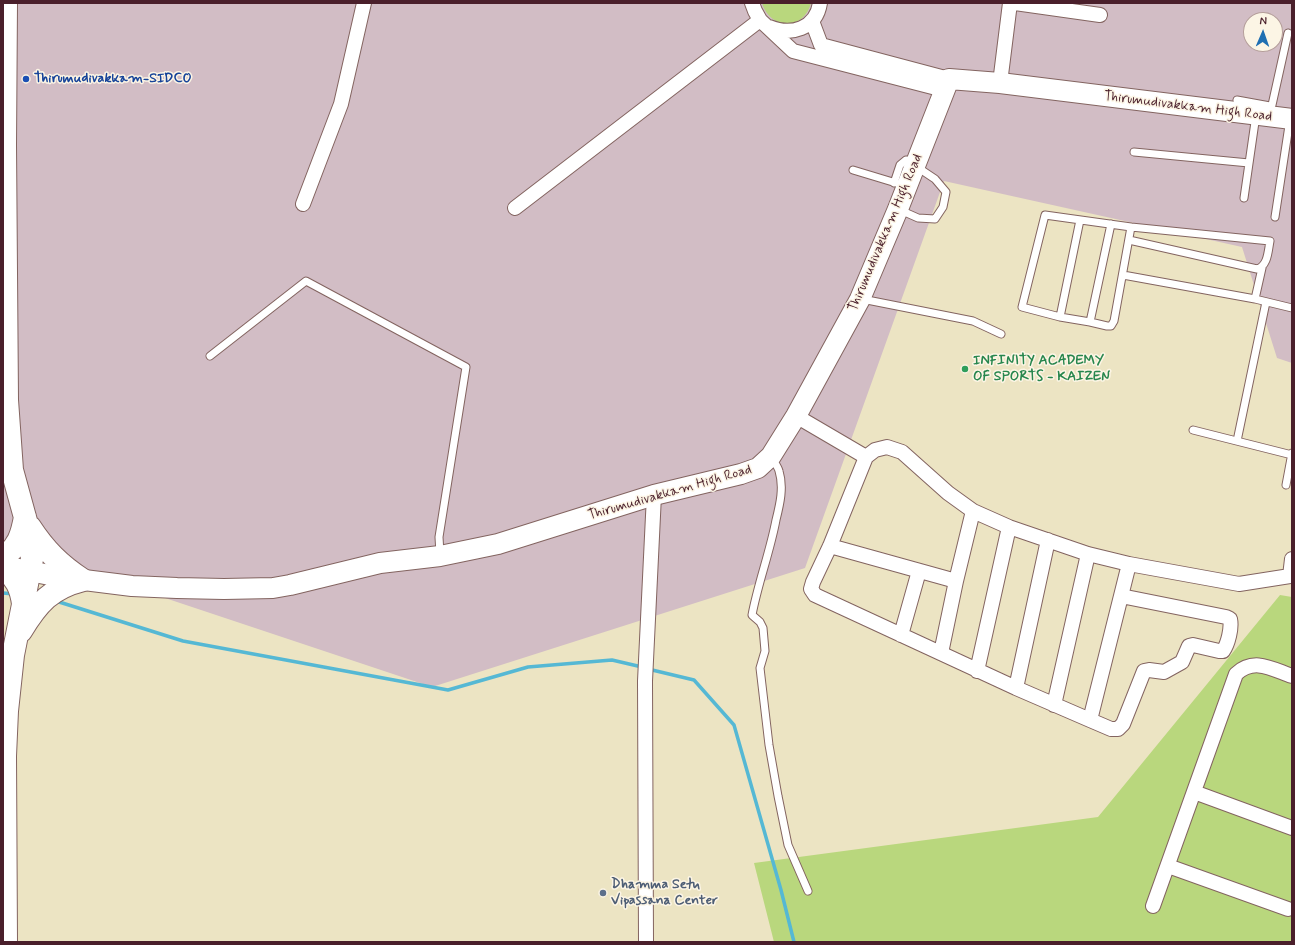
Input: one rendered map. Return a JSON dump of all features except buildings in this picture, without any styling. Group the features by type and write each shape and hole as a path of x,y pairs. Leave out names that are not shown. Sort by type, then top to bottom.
{"main road":[{"path":"6,3 5,168 7,400 12,470 26,519 32,559 15,646 9,690 5,756 6,942"},
{"name":"Thirumudivakkam High Road","path":"3,567 108,584 177,588 273,588 327,577 380,563 440,556 498,544 654,495 740,474 758,468 771,456 796,416 860,299 898,209 900,185 916,164 946,85 1000,83 1248,108 1291,119"},
{"path":"3,557 12,550 19,541 26,519"},
{"path":"26,519 37,538 56,560 83,580"},
{"path":"3,567 18,584 23,605"},
{"path":"15,646 28,619 46,597 66,586 83,580"}],"street":[{"path":"303,204 341,104 364,3"},
{"path":"752,3 755,11 764,23 793,51 946,85"},
{"path":"764,23 777,31 796,31 812,21 820,3"},
{"path":"1000,83 1010,3"},
{"path":"1015,3 1100,15"},
{"path":"812,21 821,45 946,85"},
{"path":"515,208 764,23"},
{"path":"796,416 866,456"},
{"path":"1121,596 1226,617 1231,623 1226,646 1223,651 1193,645 1189,646 1182,662 1170,669 1164,672 1149,670 1144,671 1123,724 1118,729 1111,729 1016,688 815,595 811,589 866,456 875,450 887,448 902,452 948,493 974,511 1009,527 1088,554 1129,564 1239,584 1290,576 1292,559"},
{"path":"646,942 645,681 654,495"},
{"path":"941,653 956,581 974,511"},
{"path":"977,670 1009,527"},
{"path":"1016,688 1048,540"},
{"path":"830,546 956,581"},
{"path":"1054,705 1088,554"},
{"path":"1090,720 1129,564"},
{"path":"901,635 919,571"},
{"path":"1153,906 1236,674 1242,668 1252,665 1266,667 1292,676"},
{"path":"1194,792 1292,828"},
{"path":"1168,866 1288,909"}],"lane":[{"path":"1244,198 1249,163 1248,108 1272,105 1288,33"},
{"path":"1275,217 1291,119"},
{"path":"1134,152 1249,163"},
{"path":"898,209 918,218 936,219 943,207 946,192 935,179 916,164"},
{"path":"853,170 900,185"},
{"path":"1131,227 1113,324 1107,326 1060,317 1022,307 1046,215 1131,227 1270,241 1266,262 1262,268 1255,299"},
{"path":"1060,317 1080,220"},
{"path":"1090,322 1111,224"},
{"path":"1129,240 1257,269 1262,268"},
{"path":"1123,275 1255,299 1292,308"},
{"path":"210,356 306,281 466,367 439,537 440,556"},
{"path":"860,299 973,321 1001,334"},
{"path":"1237,441 1266,302"},
{"path":"1193,430 1292,454 1286,485"},
{"path":"771,456 779,470 781,485 780,500 772,542 752,615 760,622 763,628 765,651 760,668 769,745 778,796 788,845 808,891"}],"shaded area":[{"path":"3,3 1292,3 1292,363 1277,358 1242,247 944,181 805,568 432,687 3,544"}],"green space":[{"path":"762,3 811,3 802,19 787,24 772,18 766,12"},
{"path":"1280,595 1292,597 1292,942 774,942 754,863 1098,817"}],"waterway":[{"path":"3,593 14,594"},
{"path":"56,601 183,641 448,690 528,667 612,660 642,667"},
{"path":"648,669 694,680 734,725 781,890 794,942"}],"place":[{"name":"Thirumudivakkam-SIDCO","path":"26,79"},
{"name":"INFINITY ACADEMY OF SPORTS - KAIZEN","path":"965,369"},
{"name":"Dhamma Setu Vipassana Center","path":"603,893"}]}
